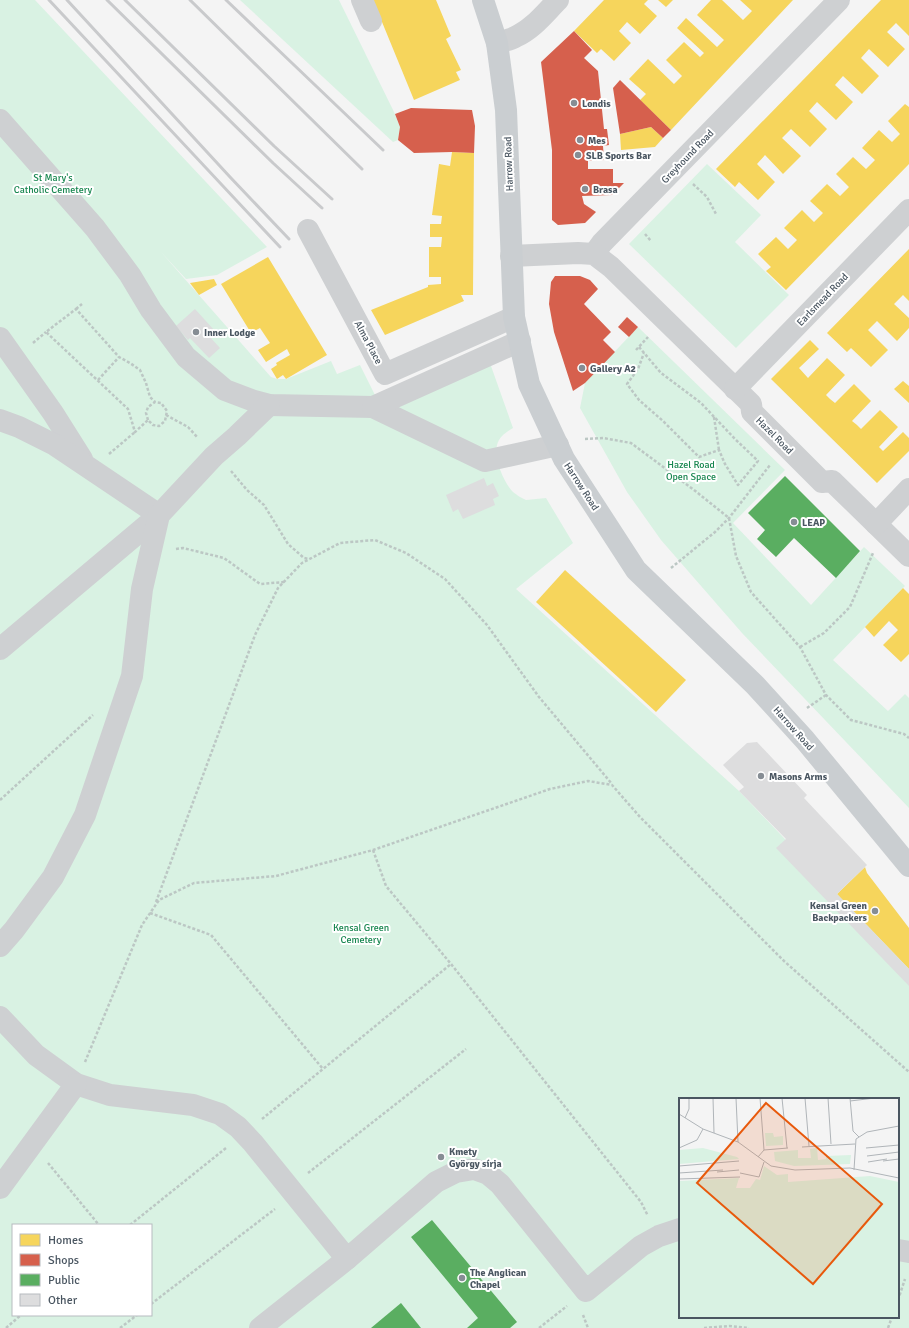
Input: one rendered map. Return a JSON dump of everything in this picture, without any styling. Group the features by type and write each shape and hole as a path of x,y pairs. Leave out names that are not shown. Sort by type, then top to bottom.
{"main road":[{"name":"Harrow Road","path":"483,0 497,43 506,110 514,317 530,384 564,459 636,570 755,685 805,740 909,866"}],"street":[{"path":"362,0 370,21"},
{"path":"497,43 525,32 534,25 558,0"},
{"name":"Greyhound Road","path":"594,254 602,243 839,0"},
{"path":"0,120 95,228 130,275 150,310 186,358 225,390 269,405 373,407 485,460 558,445"},
{"name":"Earlsmead Road","path":"735,389 909,210"},
{"name":"Alma Place","path":"308,230 385,374 514,317"},
{"path":"512,256 578,253 594,254"},
{"name":"Hazel Road","path":"594,254 611,267 751,404 752,412 822,482 832,481 909,556"},
{"path":"0,338 53,413 89,468"},
{"path":"373,407 520,341"},
{"path":"0,649 158,515 216,455 269,405"},
{"path":"0,420 19,427 55,445 158,515"},
{"path":"876,524 909,490"},
{"path":"0,946 14,930 53,877 85,815 132,676 142,589 158,515"},
{"path":"0,1017 36,1055 76,1084 110,1095 193,1105 220,1114 238,1127 347,1259"},
{"path":"0,1188 76,1084"},
{"path":"260,1328 347,1259 436,1182 456,1172 474,1169 488,1174 500,1184 586,1290 642,1246 659,1236 679,1228"},
{"path":"899,1250 909,1252"}],"path":[{"path":"691,181 707,197 716,214"},
{"path":"642,231 651,240"},
{"path":"82,304 46,332 128,409 135,432"},
{"path":"76,309 119,357 140,370 150,397 154,402 161,403 167,411 164,421 159,426 153,425 148,420 146,413 148,407 154,402"},
{"path":"640,347 661,373 701,403 714,416 735,439 758,460 738,485 725,464 719,450 714,416"},
{"path":"644,353 638,369 627,384 639,400 663,421 699,457 719,450"},
{"path":"98,380 119,357"},
{"path":"166,415 188,427 216,455 247,490 264,505 288,544 304,558 309,560"},
{"path":"89,468 148,420"},
{"path":"585,440 603,438 631,443 729,518 736,556 751,592 800,647 826,695 851,720 904,734 909,738"},
{"path":"671,568 715,532 729,518 774,460"},
{"path":"154,908 255,634 278,588 302,563 340,543 375,540 406,553 445,580 487,625 539,697 640,817 784,961 909,1072"},
{"path":"150,552 183,548 224,558 260,584 284,582"},
{"path":"800,647 824,633 850,607 875,550"},
{"path":"810,707 826,695"},
{"path":"0,800 96,712"},
{"path":"76,1084 142,926 159,900 194,883 276,876 373,850 550,789 588,781 612,785"},
{"path":"373,850 386,886 641,1202 659,1236"},
{"path":"150,913 211,935 323,1069"},
{"path":"131,1224 244,1134 450,964"},
{"path":"152,1303 466,1049"},
{"path":"30,1147 49,1164 98,1224"},
{"path":"899,1297 905,1280"},
{"path":"539,1328 586,1290"},
{"path":"6,1328 20,1316"},
{"path":"120,1328 136,1316"},
{"path":"888,1328 892,1318"},
{"path":"704,1328 729,1326 749,1328"}],"green space":[{"name":"Kensal Green Cemetery","path":"0,0 35,0 267,247 217,275 186,279 161,252 271,377 286,379 331,361 337,374 360,365 376,397 489,355 491,366 513,428 502,436 497,446 497,460 502,475 513,492 522,498 526,500 546,498 573,543 516,589 739,791 909,969 909,1328 0,1328"},
{"path":"240,0 339,0 395,114 400,127 398,140 393,142"},
{"path":"707,164 761,215 735,242 789,295 736,348 629,244"},
{"name":"Hazel Road Open Space","path":"638,327 785,470 733,523 811,605 864,547 905,586 833,660 888,711 905,694 909,698 909,808 742,633 661,540 627,492 580,408 585,383"}],"building: Homes":[{"path":"373,0 436,0 451,36 446,39 461,70 456,72 460,80 414,100"},
{"path":"604,0 648,0 644,4 657,16 640,34 627,22 619,31 631,43 614,61 601,49 597,53 574,31"},
{"path":"658,0 673,0 666,7"},
{"path":"711,0 722,0 743,20 752,11 740,0 793,0 671,130 640,100 646,94 629,79 648,59 674,84 682,76 666,60 684,42 700,57 704,53 677,28 686,18 717,47 724,40 697,15"},
{"path":"881,0 909,0 909,36 896,23 887,32 905,49 888,67 869,49 861,58 879,76 862,94 843,76 835,85 853,102 836,120 817,102 809,111 827,129 810,147 791,129 782,138 801,156 783,174 765,155 757,164 775,182 758,200 739,182 735,187 716,169"},
{"path":"905,104 909,107 909,164 786,290 766,271 771,267 758,254 776,237 788,249 797,240 784,228 802,210 814,222 823,213 810,201 827,184 840,196 849,187 836,174 853,157 866,169 875,160 862,148 879,130 892,142 900,134 888,121"},
{"path":"651,127 663,138 655,147 621,150 620,134"},
{"path":"452,152 474,153 473,295 461,295 464,301 385,335 371,310 428,287 428,285 441,284 441,277 429,277 429,247 441,247 442,237 430,237 430,224 441,224 442,216 432,215 439,164 450,166"},
{"path":"909,249 909,301 903,295 894,304 909,318 909,328 897,341 877,321 868,330 888,350 871,367 851,348 847,352 827,333"},
{"path":"268,257 327,355 286,379 283,375 277,379 271,369 277,365 276,363 290,355 287,349 266,362 258,350 270,343 260,328 251,333 221,284"},
{"path":"214,279 217,285 199,295 190,283"},
{"path":"810,340 819,349 799,368 808,378 827,358 845,375 826,395 830,399 835,403 854,384 871,401 852,421 861,429 880,410 898,427 879,447 883,451 903,432 909,438 909,451 877,483 771,379"},
{"path":"903,381 909,386 909,403 894,389"},
{"path":"565,570 686,680 656,712 536,602"},
{"path":"903,588 909,594 909,654 901,662 883,645 898,630 889,621 874,637 865,627"},
{"name":"Kensal Green Backpackers","path":"865,867 867,873 909,928 909,969 837,894"}],"building: Shops":[{"path":"574,31 592,50 584,58 598,71 604,129 607,129 609,145 603,146 604,160 588,161 588,169 613,169 613,183 624,183 612,195 582,196 584,204 596,212 585,223 558,225 552,220 552,150 541,62"},
{"path":"620,80 671,130 663,138 651,127 620,134 613,88"},
{"path":"411,108 472,110 475,126 474,153 414,153 398,140 400,127 395,114"},
{"path":"555,276 580,276 590,280 598,289 584,304 611,332 603,340 615,352 585,383 573,391 554,332 549,304 551,282"},
{"path":"627,317 638,327 629,337 618,327"}],"building: Public":[{"name":"LEAP","path":"785,476 860,551 836,578 794,538 776,557 757,539 765,530 748,513"},
{"name":"The Anglican Chapel","path":"432,1220 517,1322 510,1328 467,1328 478,1318 411,1237"},
{"path":"401,1303 421,1328 371,1328"}],"building: Other":[{"name":"Inner Lodge","path":"195,309 214,330 208,335 220,348 209,358 190,338 188,340 176,326"},
{"path":"484,478 487,486 493,483 499,496 493,499 495,505 463,519 458,509 453,512 446,495"},
{"path":"757,742 807,795 804,798 867,865 837,894 909,969 909,986 776,848 786,839 739,791 744,787 723,765 747,743"}],"railway":[{"path":"49,0 280,247"},
{"path":"67,0 289,239"},
{"path":"107,0 273,163 322,208"},
{"path":"125,0 274,146 332,199"},
{"path":"190,0 362,169"},
{"path":"226,0 383,150"}],"place":[{"name":"Londis","path":"574,103"},
{"name":"Mes","path":"580,140"},
{"name":"SLB Sports Bar","path":"578,155"},
{"name":"Brasa","path":"585,189"},
{"name":"Inner Lodge","path":"196,332"},
{"name":"Gallery A2","path":"582,368"},
{"name":"LEAP","path":"794,522"},
{"name":"Masons Arms","path":"761,776"},
{"name":"Kensal Green Backpackers","path":"875,911"},
{"name":"Kmety György sírja","path":"441,1157"},
{"name":"The Anglican Chapel","path":"462,1278"}],"park label":[{"name":"St Mary's Catholic Cemetery","path":"53,182"}]}
